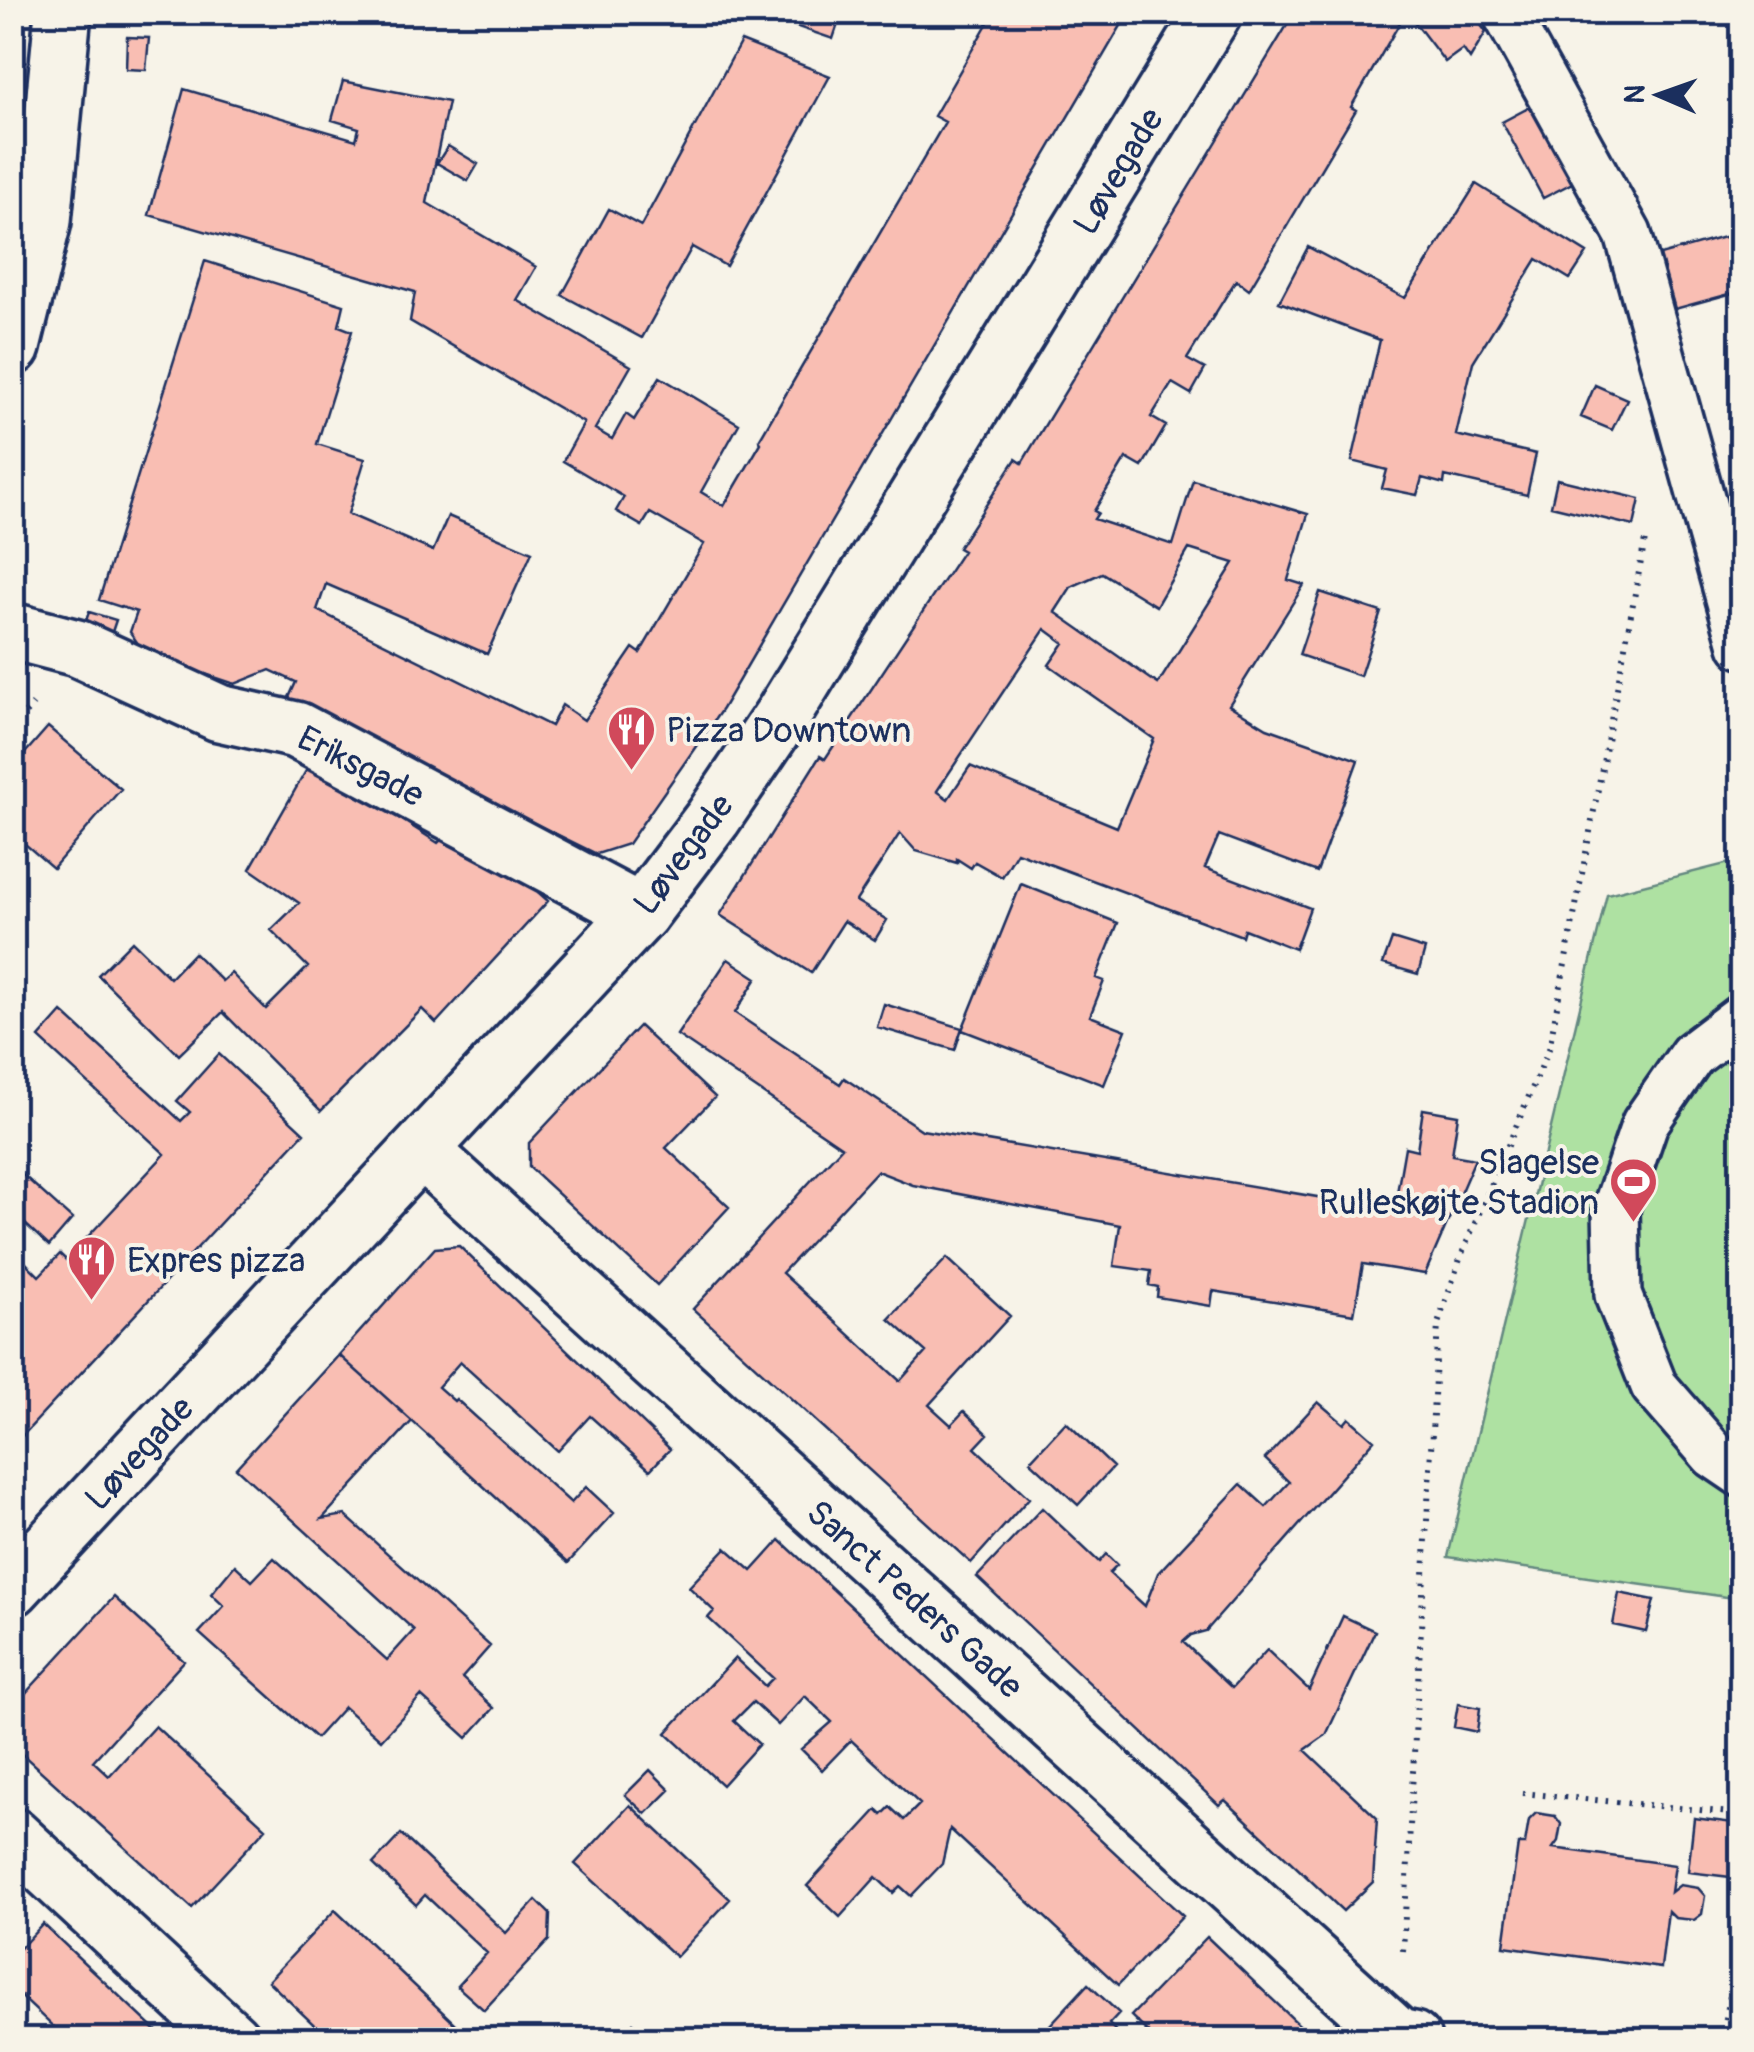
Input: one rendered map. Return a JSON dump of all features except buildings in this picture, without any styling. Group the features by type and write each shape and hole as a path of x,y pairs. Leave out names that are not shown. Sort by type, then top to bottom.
{"street":[{"path":"12,347 43,221 64,12"},
{"name":"Løvegade","path":"12,1588 641,912 713,818 784,713 1214,12"},
{"name":"Eriksgade","path":"12,630 77,648 219,713 296,730 641,912"},
{"name":"Sanct Peders Gade","path":"421,1150 1406,2038"},
{"path":"12,1836 232,2040"}],"lane":[{"path":"1505,12 1628,234 1742,645"},
{"path":"1742,1016 1692,1055 1646,1124 1616,1208 1618,1295 1654,1386 1714,1455 1742,1474"}],"path":[{"path":"1406,2038 1438,1324 1461,1256 1549,1049 1647,530"},
{"path":"1522,1793 1742,1814"},
{"path":"1722,2040 1742,1930"}],"green space":[{"name":"Slagelse Rulleskøjte Stadion","path":"1741,860 1741,1599 1448,1557 1607,894"}],"place":[{"name":"Pizza Downtown","path":"631,772"},
{"name":"Slagelse Rulleskøjte Stadion","path":"1634,1224"},
{"name":"Expres pizza","path":"92,1302"}]}
